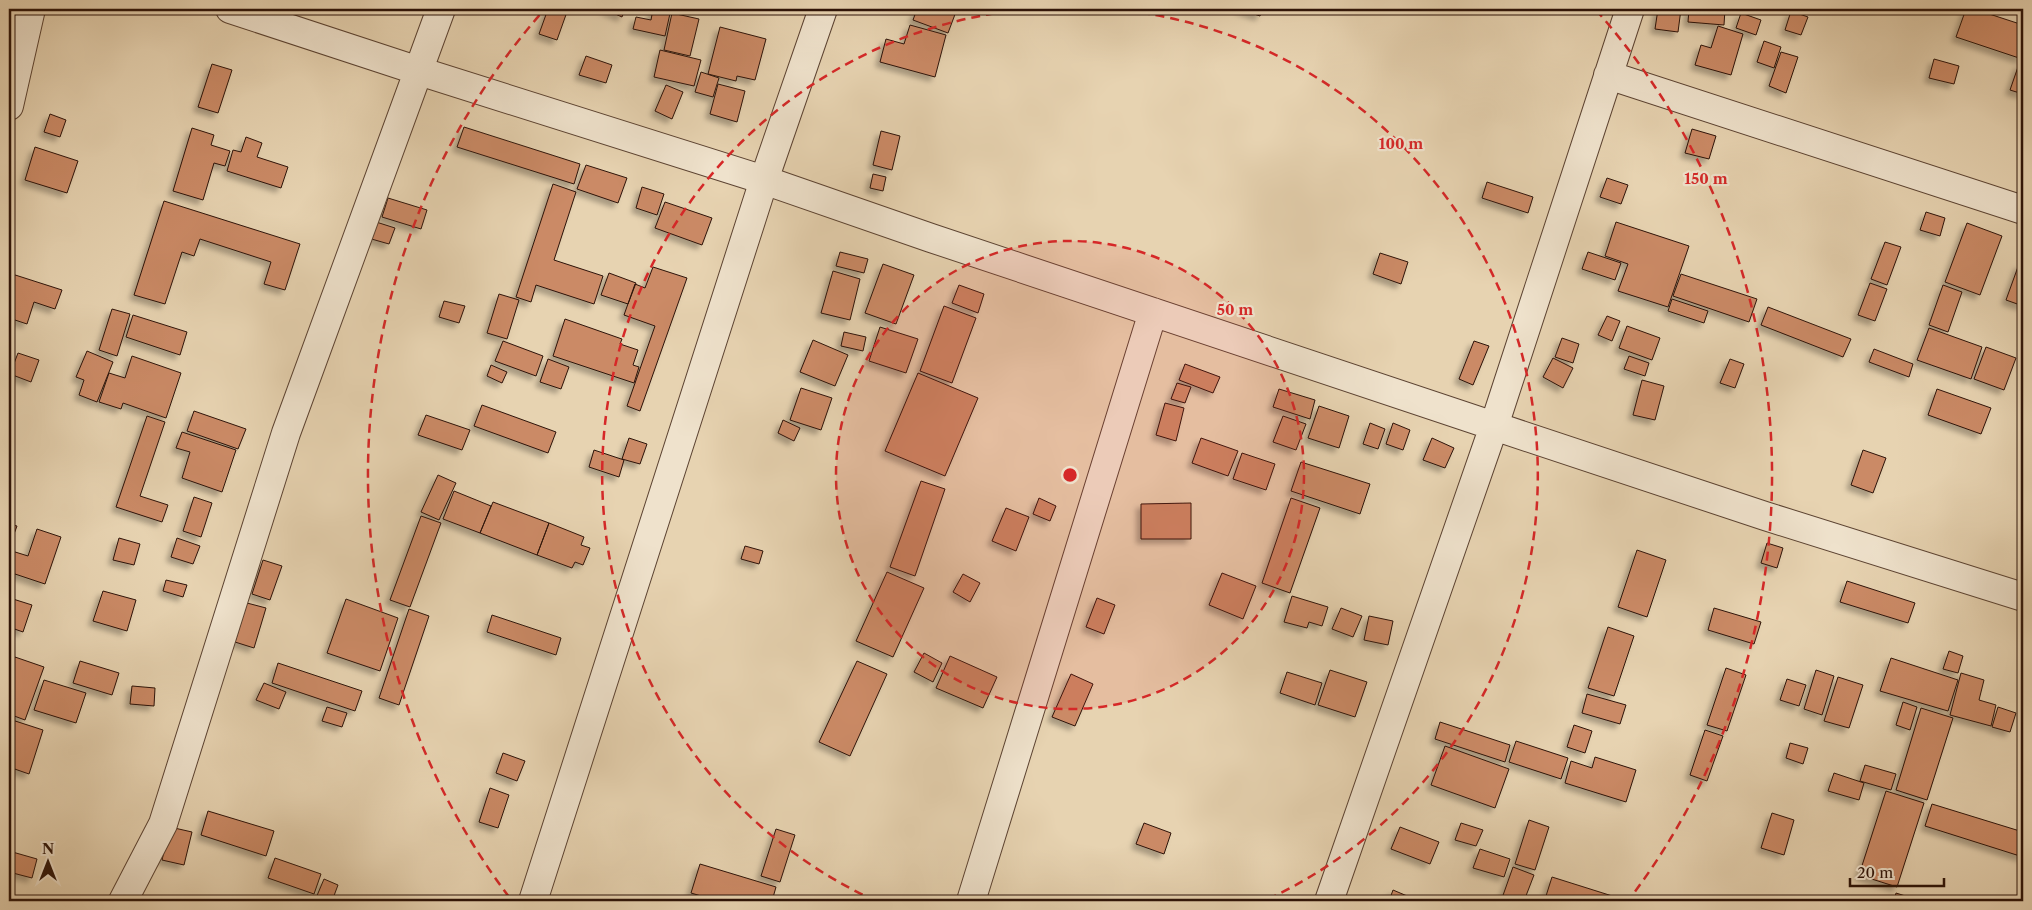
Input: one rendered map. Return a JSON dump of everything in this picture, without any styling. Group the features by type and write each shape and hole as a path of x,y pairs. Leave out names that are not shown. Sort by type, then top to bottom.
{"street":[{"path":"9,106 31,9"},
{"path":"230,9 419,72 764,180 931,238 1764,516 2023,597"},
{"path":"123,901 163,824 286,433 441,9"},
{"path":"534,901 764,180 823,9"},
{"path":"1329,901 1494,426 1630,9"},
{"path":"1608,75 2023,210"},
{"path":"971,901 1154,312"}],"building":[{"path":"9,9 15,9 9,28"},
{"path":"548,9 568,9 557,40 539,34"},
{"path":"604,9 625,9 622,17"},
{"path":"653,9 671,9 665,36 633,29 636,17 651,20"},
{"path":"917,9 957,9 948,33 913,20"},
{"path":"1239,9 1262,9 1260,16"},
{"path":"1658,9 1681,9 1678,32 1655,29"},
{"path":"1689,9 1725,9 1724,25 1688,22"},
{"path":"1966,9 1974,9 2023,25 2022,59 1956,37"},
{"path":"1791,11 1808,17 1801,35 1785,30"},
{"path":"672,13 699,19 690,56 664,50"},
{"path":"1741,13 1761,20 1756,35 1736,28"},
{"path":"910,25 946,35 935,77 880,62 886,39 904,44"},
{"path":"1718,26 1743,34 1731,75 1695,65 1701,45 1711,48"},
{"path":"720,27 766,39 755,80 737,76 736,81 708,74"},
{"path":"1764,41 1781,47 1774,68 1757,62"},
{"path":"660,50 701,60 694,86 654,77"},
{"path":"1781,52 1798,57 1786,93 1769,86"},
{"path":"586,56 612,65 606,83 579,75"},
{"path":"1934,59 1959,66 1954,84 1929,78"},
{"path":"212,64 232,70 218,113 198,107"},
{"path":"2019,64 2023,65 2023,94 2010,90"},
{"path":"701,72 719,78 713,97 695,92"},
{"path":"718,84 745,91 737,122 710,114"},
{"path":"666,85 683,92 672,119 655,111"},
{"path":"50,114 66,120 60,137 44,132"},
{"path":"464,127 580,164 574,184 457,147"},
{"path":"192,128 214,135 211,145 230,151 225,166 214,163 203,200 173,191"},
{"path":"1692,129 1716,136 1709,159 1685,153"},
{"path":"881,131 900,136 892,170 873,165"},
{"path":"246,137 262,143 257,157 288,167 281,188 227,171 233,150 241,152"},
{"path":"35,147 78,161 67,193 25,180"},
{"path":"586,165 627,178 618,203 577,189"},
{"path":"873,174 886,177 883,191 870,188"},
{"path":"1607,178 1628,185 1621,204 1600,197"},
{"path":"1487,182 1533,197 1528,213 1482,198"},
{"path":"553,184 576,192 554,260 603,276 594,304 536,285 531,302 516,297"},
{"path":"642,187 664,194 657,215 636,208"},
{"path":"388,198 427,210 421,229 382,217"},
{"path":"164,201 300,244 285,290 264,284 271,262 200,239 194,256 182,252 165,304 134,295"},
{"path":"665,202 712,218 702,245 655,228"},
{"path":"1926,212 1945,218 1940,236 1920,230"},
{"path":"373,221 395,228 389,244 368,238"},
{"path":"1616,222 1689,246 1668,307 1618,291 1628,264 1605,256"},
{"path":"1967,223 2002,236 1980,295 1945,282"},
{"path":"1885,242 1901,247 1887,285 1871,279"},
{"path":"840,252 868,259 864,273 836,266"},
{"path":"1588,252 1621,263 1615,280 1582,269"},
{"path":"1380,253 1408,262 1401,284 1373,274"},
{"path":"883,264 914,275 896,324 865,313"},
{"path":"2019,264 2023,265 2023,306 2006,300"},
{"path":"653,267 687,278 640,411 627,406 655,326 624,315 635,284 645,288"},
{"path":"833,271 860,279 850,320 821,313"},
{"path":"9,273 62,290 55,309 34,302 27,324 9,318"},
{"path":"609,273 636,283 628,304 601,295"},
{"path":"1681,274 1757,299 1749,322 1673,296"},
{"path":"1870,283 1887,289 1875,321 1858,315"},
{"path":"959,285 984,294 978,313 952,303"},
{"path":"1943,285 1962,292 1948,332 1929,325"},
{"path":"499,294 519,300 507,339 487,333"},
{"path":"1672,299 1708,311 1704,323 1668,311"},
{"path":"444,301 465,306 459,323 439,317"},
{"path":"944,306 976,318 952,383 920,371"},
{"path":"1768,307 1851,339 1843,357 1761,325"},
{"path":"112,309 130,314 117,356 99,350"},
{"path":"133,315 187,332 180,355 126,337"},
{"path":"1607,316 1620,321 1612,341 1598,335"},
{"path":"565,319 622,339 620,344 638,350 633,365 639,367 634,383 553,356"},
{"path":"1627,326 1660,338 1652,360 1619,348"},
{"path":"880,327 918,339 906,373 869,361"},
{"path":"1929,328 1982,347 1971,379 1917,360"},
{"path":"844,332 866,337 863,351 841,346"},
{"path":"1562,338 1579,344 1573,363 1555,357"},
{"path":"813,340 848,355 835,386 800,372"},
{"path":"503,341 543,356 536,376 495,361"},
{"path":"1474,341 1489,346 1473,385 1459,379"},
{"path":"1986,347 2016,358 2004,390 1974,379"},
{"path":"1874,349 1913,364 1909,377 1869,362"},
{"path":"87,351 113,362 97,402 79,395 84,380 76,377"},
{"path":"18,353 39,360 31,382 10,374"},
{"path":"132,356 181,373 166,418 123,403 121,409 99,402 109,373 125,378"},
{"path":"1629,356 1649,363 1645,376 1624,369"},
{"path":"1553,358 1573,368 1563,388 1543,377"},
{"path":"548,359 569,367 561,389 540,382"},
{"path":"1730,359 1744,364 1735,388 1720,383"},
{"path":"1185,364 1220,377 1213,393 1179,380"},
{"path":"491,365 507,372 502,383 487,376"},
{"path":"918,373 978,398 945,476 885,451"},
{"path":"1642,380 1664,386 1655,420 1633,415"},
{"path":"1177,383 1191,387 1185,403 1171,399"},
{"path":"801,388 832,398 821,430 790,420"},
{"path":"1279,389 1315,400 1310,419 1273,407"},
{"path":"1937,389 1991,408 1981,434 1928,415"},
{"path":"1165,403 1184,408 1176,441 1156,435"},
{"path":"482,405 556,432 548,453 474,426"},
{"path":"1319,406 1349,416 1339,448 1308,438"},
{"path":"194,411 246,429 238,449 187,431"},
{"path":"426,415 470,430 462,450 418,435"},
{"path":"147,416 165,422 140,496 168,505 162,522 116,507"},
{"path":"1283,416 1306,424 1296,450 1273,442"},
{"path":"783,420 800,428 794,441 778,433"},
{"path":"1370,423 1385,429 1378,449 1363,444"},
{"path":"1393,423 1410,430 1403,450 1386,444"},
{"path":"182,432 236,450 222,492 182,478 190,452 176,448"},
{"path":"629,438 647,444 640,464 622,459"},
{"path":"1201,438 1238,451 1228,476 1192,463"},
{"path":"1432,438 1454,448 1445,468 1423,460"},
{"path":"594,450 624,460 619,477 589,467"},
{"path":"1863,450 1886,458 1873,493 1851,485"},
{"path":"1242,453 1275,464 1266,490 1233,479"},
{"path":"1301,462 1370,484 1360,514 1291,491"},
{"path":"438,475 456,483 439,520 421,512"},
{"path":"921,481 945,489 915,576 890,567"},
{"path":"454,491 491,506 480,533 443,519"},
{"path":"194,497 212,503 201,537 183,531"},
{"path":"1039,498 1056,506 1050,521 1033,514"},
{"path":"1291,498 1320,508 1290,593 1262,583"},
{"path":"493,502 549,523 537,555 480,533"},
{"path":"1191,503 1191,539 1141,539 1141,504"},
{"path":"1006,508 1029,517 1016,551 992,541"},
{"path":"421,516 441,523 410,607 390,600"},
{"path":"549,523 584,537 581,545 590,548 583,565 575,562 572,568 537,555"},
{"path":"9,524 17,526 11,542 9,541"},
{"path":"37,529 61,537 45,584 9,572 9,561 12,551 28,556"},
{"path":"119,538 140,544 134,565 113,560"},
{"path":"177,538 200,546 193,564 171,557"},
{"path":"1767,543 1783,548 1777,568 1761,563"},
{"path":"745,546 763,551 759,564 741,559"},
{"path":"1637,550 1666,560 1647,617 1618,607"},
{"path":"263,560 282,566 270,600 252,594"},
{"path":"887,572 924,588 893,657 856,641"},
{"path":"1222,573 1256,586 1243,619 1209,605"},
{"path":"963,574 980,583 970,602 953,592"},
{"path":"166,580 187,585 183,597 163,591"},
{"path":"1847,581 1915,603 1908,623 1840,602"},
{"path":"103,591 136,600 127,631 93,621"},
{"path":"1292,596 1328,607 1322,626 1309,622 1307,628 1284,622"},
{"path":"1097,598 1115,605 1104,634 1086,627"},
{"path":"13,599 32,605 23,632 9,627 9,614"},
{"path":"346,599 398,618 380,671 327,653"},
{"path":"247,603 266,608 254,648 235,642"},
{"path":"1341,608 1362,616 1353,637 1332,629"},
{"path":"1714,608 1761,622 1754,644 1708,630"},
{"path":"409,609 429,616 399,705 379,698"},
{"path":"492,615 561,638 556,655 487,632"},
{"path":"1369,616 1393,621 1388,645 1364,640"},
{"path":"1608,627 1634,636 1614,696 1588,688"},
{"path":"1949,651 1963,656 1958,673 1943,669"},
{"path":"924,653 942,663 933,682 914,672"},
{"path":"950,656 997,677 983,708 936,688"},
{"path":"15,657 44,667 25,720 9,714 9,675"},
{"path":"1891,658 1958,680 1948,711 1880,691"},
{"path":"80,661 119,673 112,695 73,683"},
{"path":"857,661 887,674 850,756 819,742"},
{"path":"278,663 362,691 355,711 272,683"},
{"path":"1726,668 1746,675 1727,731 1707,725"},
{"path":"1330,670 1367,682 1355,717 1318,705"},
{"path":"1816,670 1834,676 1822,715 1804,709"},
{"path":"1287,672 1322,683 1315,705 1280,693"},
{"path":"1961,673 1984,680 1979,700 1996,705 1991,726 1950,715"},
{"path":"1071,674 1093,684 1075,726 1052,717"},
{"path":"1838,677 1863,685 1849,728 1824,721"},
{"path":"1787,679 1806,685 1799,706 1780,700"},
{"path":"44,680 86,693 76,723 34,710"},
{"path":"264,683 286,692 279,709 256,700"},
{"path":"132,686 155,688 154,706 130,704"},
{"path":"1587,694 1626,705 1620,724 1582,713"},
{"path":"1903,702 1917,707 1910,730 1896,725"},
{"path":"327,707 347,713 342,727 322,721"},
{"path":"1998,707 2016,713 2010,732 1992,727"},
{"path":"1921,708 1953,718 1927,800 1896,790"},
{"path":"9,719 43,730 29,774 9,767"},
{"path":"1440,722 1510,745 1505,762 1435,739"},
{"path":"1574,725 1592,731 1585,753 1567,747"},
{"path":"1705,730 1723,736 1707,781 1690,775"},
{"path":"1516,741 1568,758 1561,779 1509,762"},
{"path":"1790,743 1808,748 1803,764 1786,758"},
{"path":"1445,746 1509,769 1495,808 1431,785"},
{"path":"503,753 525,761 517,781 496,773"},
{"path":"1595,757 1636,770 1626,802 1565,783 1571,761 1592,768"},
{"path":"1865,765 1896,774 1891,790 1860,781"},
{"path":"1834,773 1864,783 1859,800 1828,791"},
{"path":"490,788 509,795 498,828 479,822"},
{"path":"1886,791 1924,803 1897,887 1859,875"},
{"path":"1932,804 2023,832 2023,857 1925,826"},
{"path":"208,811 274,831 266,856 201,835"},
{"path":"1772,813 1794,820 1784,855 1761,848"},
{"path":"1529,820 1549,827 1535,870 1515,864"},
{"path":"1144,823 1171,833 1164,854 1136,844"},
{"path":"1461,823 1483,830 1476,846 1455,840"},
{"path":"170,827 192,832 184,865 162,860"},
{"path":"1400,827 1439,842 1430,864 1391,849"},
{"path":"776,829 795,835 780,882 761,876"},
{"path":"1480,849 1510,859 1504,877 1473,868"},
{"path":"9,851 37,859 32,878 9,872"},
{"path":"275,858 321,874 314,894 268,878"},
{"path":"700,864 776,887 772,901 718,901 691,893"},
{"path":"1513,867 1534,875 1524,901 1501,901"},
{"path":"1552,877 1625,900 1564,901 1546,896"},
{"path":"324,879 338,885 332,901 316,898"},
{"path":"1393,890 1419,901 1389,901"},
{"path":"1896,893 1918,900 1923,901 1894,901"}]}
